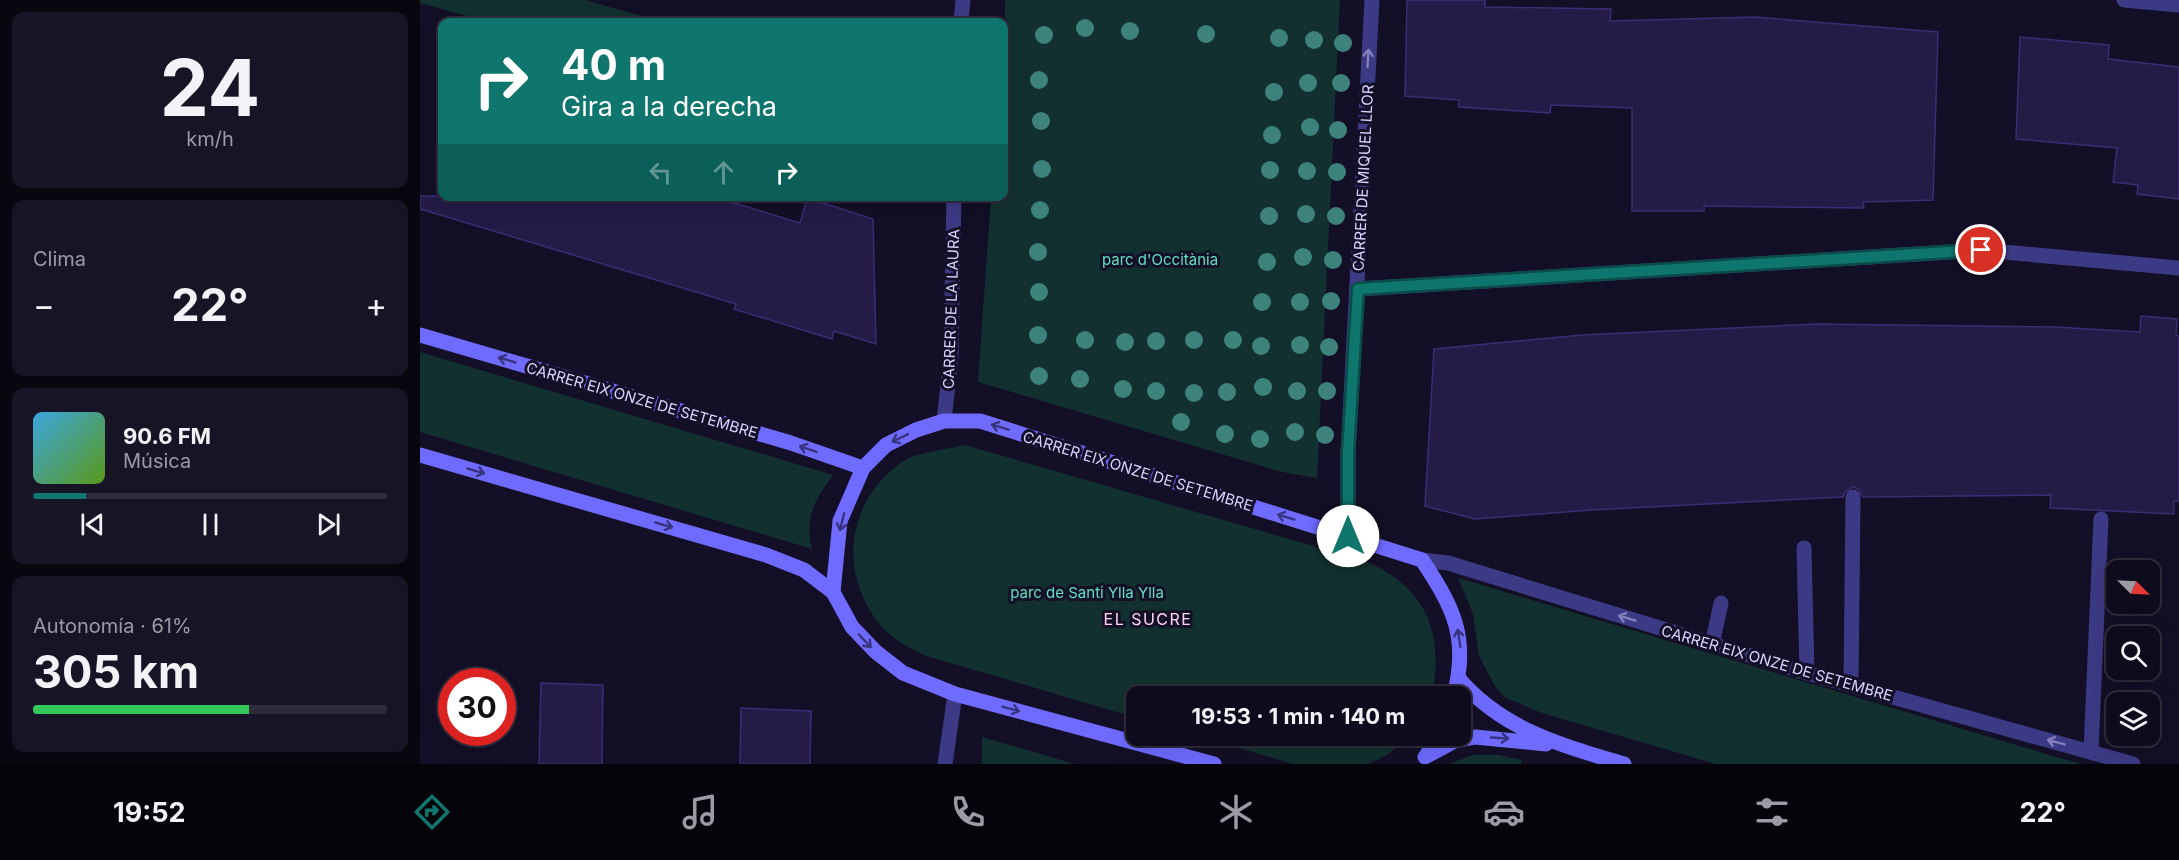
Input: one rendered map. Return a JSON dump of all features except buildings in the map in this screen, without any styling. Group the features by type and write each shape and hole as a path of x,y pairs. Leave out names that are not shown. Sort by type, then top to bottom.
{"street":[{"path":"961,18 963,0"},
{"name":"CARRER DE MIQUEL LLOR","path":"1348,536 1348,453 1372,0"},
{"path":"2124,0 2179,5"},
{"name":"CARRER DE LA LAURA","path":"944,421 951,357 954,201"},
{"path":"1358,289 1981,250 2179,267"},
{"name":"CARRER EIX ONZE DE SETEMBRE","path":"420,335 791,443 863,468"},
{"name":"CARRER EIX ONZE DE SETEMBRE","path":"833,592 840,521 863,468 886,445 916,430 944,421 980,421 1422,560 1448,563 1807,673 2133,764"},
{"path":"420,454 766,555 804,570 833,592 852,627 876,652 903,673 955,694 1214,764"},
{"path":"1851,685 1853,497"},
{"path":"2091,751 2101,519"},
{"path":"1803,548 1807,673"},
{"path":"1422,560 1446,595 1461,639 1457,686"},
{"path":"1712,645 1721,603"},
{"path":"1459,679 1475,698 1499,717 1564,746 1624,764"},
{"path":"945,764 955,694"},
{"path":"1421,761 1455,741 1475,737 1564,746"},
{"path":"1421,761 1431,746"}],"green space":[{"path":"420,0 585,0 649,18 474,18 420,3"},
{"name":"parc d'Occitània","path":"1005,0 1340,0 1317,478 1282,472 978,382 991,201 1008,201 1008,18 1005,18"},
{"path":"420,352 833,475 816,501 810,519 812,549 420,432"},
{"name":"parc de Santi Ylla Ylla","path":"965,445 1370,563 1399,581 1413,594 1423,608 1434,640 1436,658 1434,686 1126,686 1126,715 927,656 891,636 881,626 867,605 858,582 854,559 855,536 861,514 871,493 887,475 907,459"},
{"path":"1458,578 2081,764 1716,764 1542,713 1506,698 1496,688 1479,656 1473,614"},
{"path":"982,737 1075,764 982,764"},
{"path":"1232,746 1397,746 1389,754 1368,764 1293,764"},
{"path":"1472,755 1498,755 1522,760 1521,764 1449,764"}],"district":[{"name":"EL SUCRE","path":"1148,619"}],"route":[{"path":"1348,536 1348,453 1358,289 1981,250"}]}
